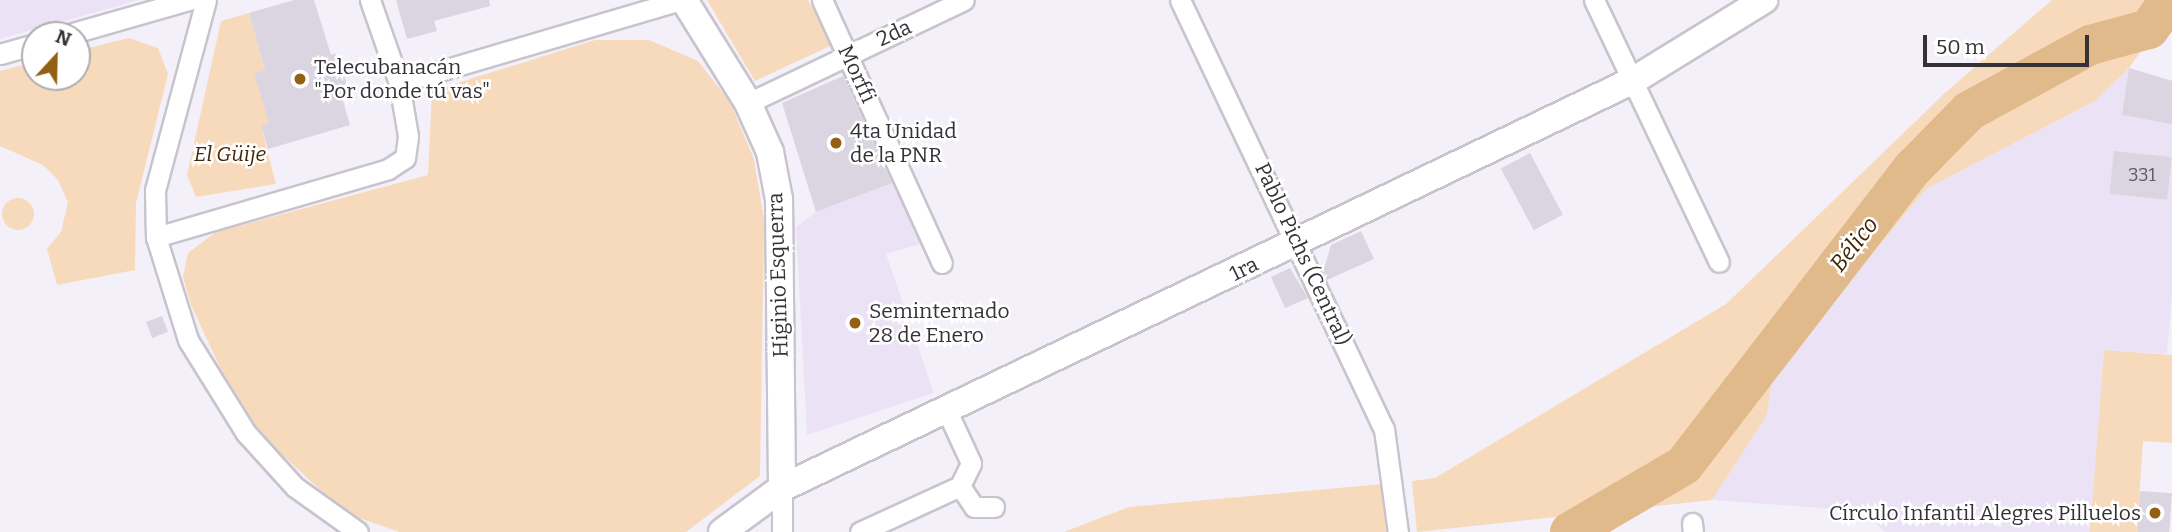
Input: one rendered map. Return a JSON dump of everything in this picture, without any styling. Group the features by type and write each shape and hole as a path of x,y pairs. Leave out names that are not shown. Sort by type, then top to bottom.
{"main road":[{"name":"Higinio Esquerra","path":"683,0 748,103 770,152 779,199 782,488"},
{"name":"1ra","path":"722,532 782,488 1300,243 1634,80 1764,0"}],"street":[{"path":"91,28 189,0"},
{"path":"206,0 155,191 156,237 188,340 246,433 295,487 358,532"},
{"path":"156,237 388,169 405,158 408,136 399,83 370,0"},
{"path":"399,83 683,0"},
{"name":"Morffi","path":"822,0 942,263"},
{"name":"2da","path":"748,103 964,0"},
{"name":"Pablo Pichs (Central)","path":"1180,0 1300,243 1384,429 1398,525"},
{"path":"1594,0 1719,262"},
{"path":"0,54 21,48"},
{"path":"860,532 960,485 971,463 947,411"},
{"path":"960,485 974,507 994,507"},
{"name":"Higinio Esquerra","path":"782,488 782,532"}],"shaded area":[{"path":"0,0 139,0 64,21 21,21 21,33 0,39"},
{"path":"2129,68 2172,81 2172,296 2167,354 2104,350 2091,532 1885,532 1862,511 1712,500 1767,415 1773,374 1926,189 2095,101"},
{"name":"Seminternado 28 de Enero","path":"895,182 924,243 886,254 934,393 807,435 796,227 816,212"}],"green space":[{"path":"707,0 808,0 832,45 755,81"},
{"path":"2052,0 2172,0 2172,8 2129,68 2095,101 1926,189 1773,374 1767,415 1712,500 1417,532 1412,481 1435,478 1726,304 1946,92"},
{"name":"El Güije","path":"249,13 265,70 254,74 274,122 261,126 276,184 196,197 187,175 221,21"},
{"path":"129,38 158,48 168,74 136,203 135,270 57,285 47,249 61,232 68,202 58,180 43,165 0,146 0,71 21,66 21,91 91,91 91,48"},
{"path":"595,40 649,40 698,61 730,102 754,159 764,220 760,476 686,532 400,532 345,513 244,419 191,305 183,277 188,253 216,232 428,175 432,91"},
{"path":"18,198 29,203 34,214 29,225 18,230 7,225 2,214 7,203"},
{"path":"2104,350 2172,355 2172,443 2143,441 2137,532 2090,532"},
{"path":"1382,484 1386,532 1064,532 1129,507"}],"building":[{"name":"Telecubanacán \"Por donde tú vas\"","path":"294,0 314,0 331,55 337,53 347,84 339,87 350,125 268,149 261,126 269,123 254,73 265,70 249,13"},
{"path":"396,0 489,0 490,6 434,21 437,31 407,39"},
{"path":"2129,68 2172,81 2172,124 2122,115"},
{"name":"4ta Unidad de la PNR","path":"843,76 892,183 816,212 782,103"},
{"path":"2114,151 2172,157 2167,200 2110,194"},
{"path":"1530,153 1563,215 1534,230 1501,168"},
{"path":"1361,231 1374,259 1327,280 1323,272 1331,245"},
{"path":"1290,268 1308,298 1285,308 1271,277"},
{"path":"162,316 168,332 152,338 146,322"},
{"name":"Círculo Infantil Alegres Pilluelos","path":"2140,491 2172,493 2169,532 2137,532"}],"waterway":[{"name":"Bélico","path":"1570,532 1684,465 1913,168 1969,111 2090,45 2149,29 2169,0"}],"place":[{"name":"Telecubanacán \"Por donde tú vas\"","path":"300,79"},
{"name":"4ta Unidad de la PNR","path":"836,143"},
{"name":"Seminternado 28 de Enero","path":"855,323"},
{"name":"Círculo Infantil Alegres Pilluelos","path":"2155,513"}]}
